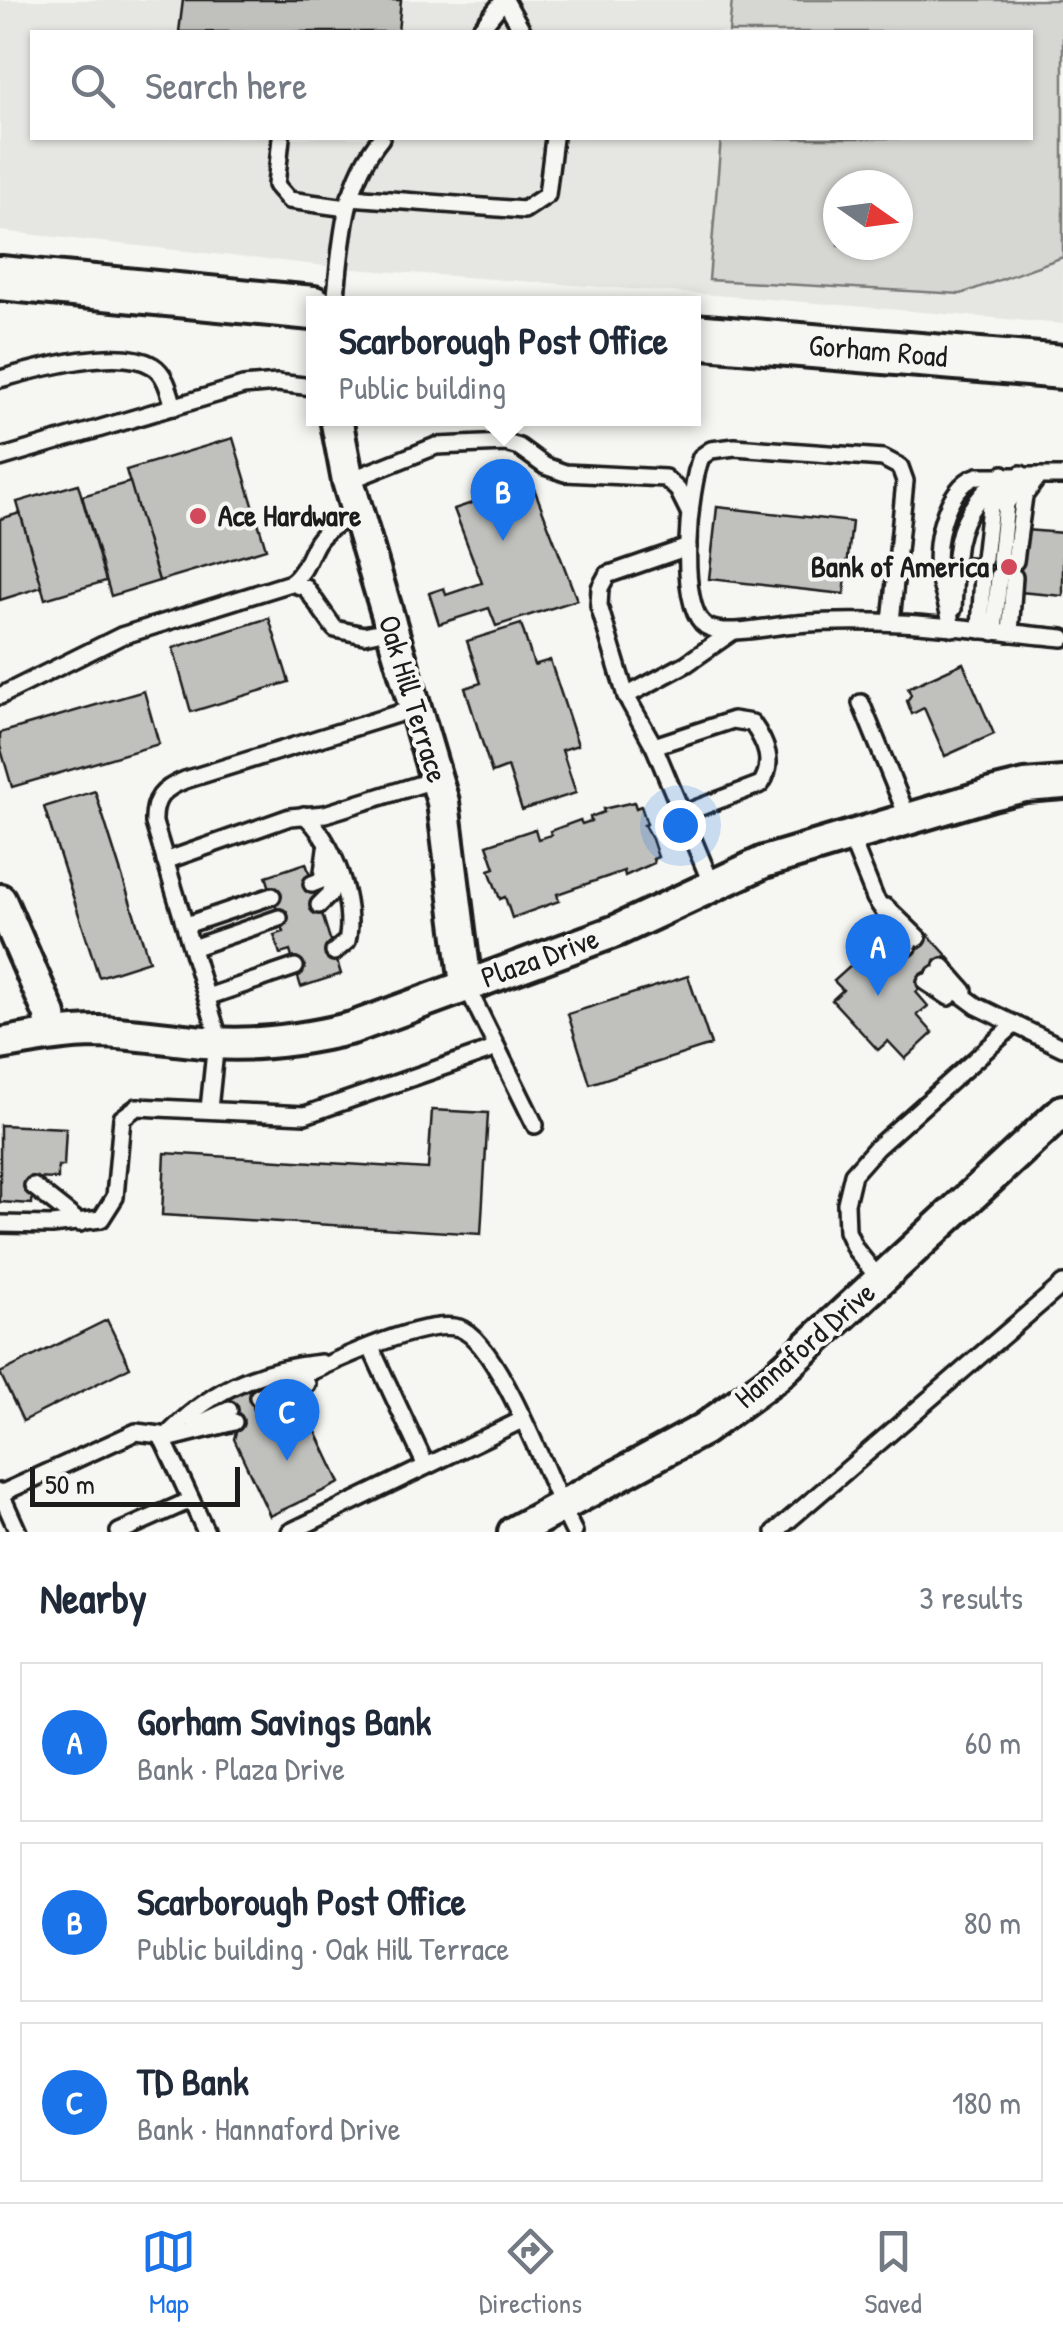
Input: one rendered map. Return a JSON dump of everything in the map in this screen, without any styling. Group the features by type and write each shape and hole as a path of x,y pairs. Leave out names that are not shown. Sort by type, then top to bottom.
{"main road":[{"path":"0,278 306,307"},
{"name":"Gorham Road","path":"701,337 1063,367"}],"street":[{"name":"Oak Hill Terrace","path":"338,426 357,514 437,779 448,831 466,985"},
{"name":"Plaza Drive","path":"0,1044 52,1034 99,1032 218,1043 287,1040 352,1028 616,931 764,862 1026,786 1063,784"},
{"path":"0,900 50,1015 52,1034"},
{"name":"Hannaford Drive","path":"514,1532 568,1520 776,1376 1063,1111"}],"lane":[{"path":"480,30 504,0 522,30"},
{"path":"281,140 276,185 288,200 524,210 547,195 554,140"},
{"path":"337,296 348,202 363,162 380,140"},
{"path":"0,379 78,360 132,361 154,367 162,376 174,407"},
{"path":"0,458 258,382 306,386"},
{"path":"348,481 436,446 506,443 565,473 665,478 678,490 691,518"},
{"path":"891,622 905,480 900,467 883,458 735,447 710,450 700,457 686,582 696,616 710,629 838,620 1063,638"},
{"path":"952,628 956,564 965,516 1003,474"},
{"path":"952,628 938,570 942,526 950,498 968,478 1003,474 1063,476"},
{"path":"994,632 999,568 990,506 1032,474"},
{"path":"994,632 999,568 1032,474"},
{"path":"0,696 121,636 291,583 301,575 318,540 332,526 357,514"},
{"path":"688,547 615,570 603,581 600,606 626,696 654,746 712,885"},
{"path":"291,583 306,588 334,629 364,635 392,629"},
{"path":"626,696 686,664 735,630"},
{"path":"861,703 908,818"},
{"path":"209,1110 218,1043 154,824 154,804 172,785 416,708"},
{"path":"654,746 733,720 752,724 764,740 769,768 761,784 682,814"},
{"path":"165,860 290,817 326,814 437,779"},
{"path":"304,815 323,836 350,918 347,941 334,952"},
{"path":"312,884 322,880 324,874 327,856 323,836"},
{"path":"850,836 879,918 909,946 875,898"},
{"path":"319,905 330,894 337,872"},
{"path":"186,925 272,896"},
{"path":"192,948 279,918"},
{"path":"207,998 295,966"},
{"path":"935,975 977,1006 1063,1048"},
{"path":"466,985 535,1125"},
{"path":"880,1280 855,1249 847,1231 848,1188 853,1174 876,1148 1014,1024"},
{"path":"0,1224 101,1219 115,1197 118,1133 129,1110 146,1106 305,1115 497,1048"},
{"path":"32,1191 75,1223"},
{"path":"776,1532 1063,1284"},
{"path":"260,1402 333,1362 432,1326 458,1328 474,1336 494,1362 568,1520"},
{"path":"371,1348 426,1466"},
{"path":"163,1440 184,1418 246,1379 284,1366 333,1362"},
{"path":"163,1440 231,1416"},
{"path":"290,1532 522,1420"},
{"path":"18,1532 0,1493 136,1432 155,1432 163,1440 206,1532"},
{"path":"119,1532 190,1500"}],"shaded area":[{"path":"0,0 1063,0 1063,324 354,269 0,231"},
{"path":"732,0 1063,0 1063,257 961,294 709,280 721,140 1033,140 1033,30 729,30"}],"building":[{"path":"183,0 401,0 398,30 179,30"},
{"name":"Ace Hardware","path":"233,438 266,549 159,581 126,470"},
{"path":"130,482 159,581 111,596 82,496"},
{"path":"532,483 577,600 496,626 489,608 439,624 429,593 444,588 446,595 482,583 454,509"},
{"path":"78,484 106,581 45,599 17,502"},
{"path":"717,507 852,522 844,594 709,579"},
{"path":"20,513 42,587 0,600 0,519"},
{"name":"Bank of America","path":"1025,530 1063,533 1063,596 1020,592 1021,578 954,572 956,556 1022,562"},
{"path":"269,618 289,682 191,712 173,648"},
{"path":"521,624 534,665 550,660 578,745 562,750 576,793 522,810 508,767 492,773 465,688 481,683 467,641"},
{"path":"963,663 994,734 945,756 924,708 912,714 908,688"},
{"path":"144,691 159,744 12,787 0,733"},
{"path":"95,791 149,961 99,977 44,807"},
{"path":"634,802 636,808 641,806 647,824 644,825 658,857 653,859 654,863 625,876 624,871 557,894 559,901 512,918 489,870 495,868 487,845 535,829 538,839 580,820 582,824 591,821 590,817 604,812 603,809"},
{"path":"306,863 341,974 301,987 290,951 280,954 274,935 284,932 266,876"},
{"path":"925,931 951,960 916,992 928,1006 917,1015 933,1033 905,1059 888,1041 878,1050 832,1000 843,990 834,981 863,955 872,965 882,955 890,963"},
{"path":"688,976 711,1045 590,1084 568,1014"},
{"path":"432,1110 488,1113 481,1234 162,1215 165,1153 428,1169"},
{"path":"0,1125 66,1128 64,1166 58,1166 58,1179 33,1178 32,1204 0,1202"},
{"path":"107,1320 130,1367 23,1421 0,1373"},
{"path":"253,1387 268,1420 303,1404 340,1483 270,1516 234,1439 237,1428 225,1401"}],"place":[{"name":"Ace Hardware","path":"198,516"},
{"name":"Scarborough Post Office","path":"503,541"},
{"name":"Bank of America","path":"1009,567"},
{"name":"Gorham Savings Bank","path":"878,996"},
{"name":"TD Bank","path":"287,1461"}]}
